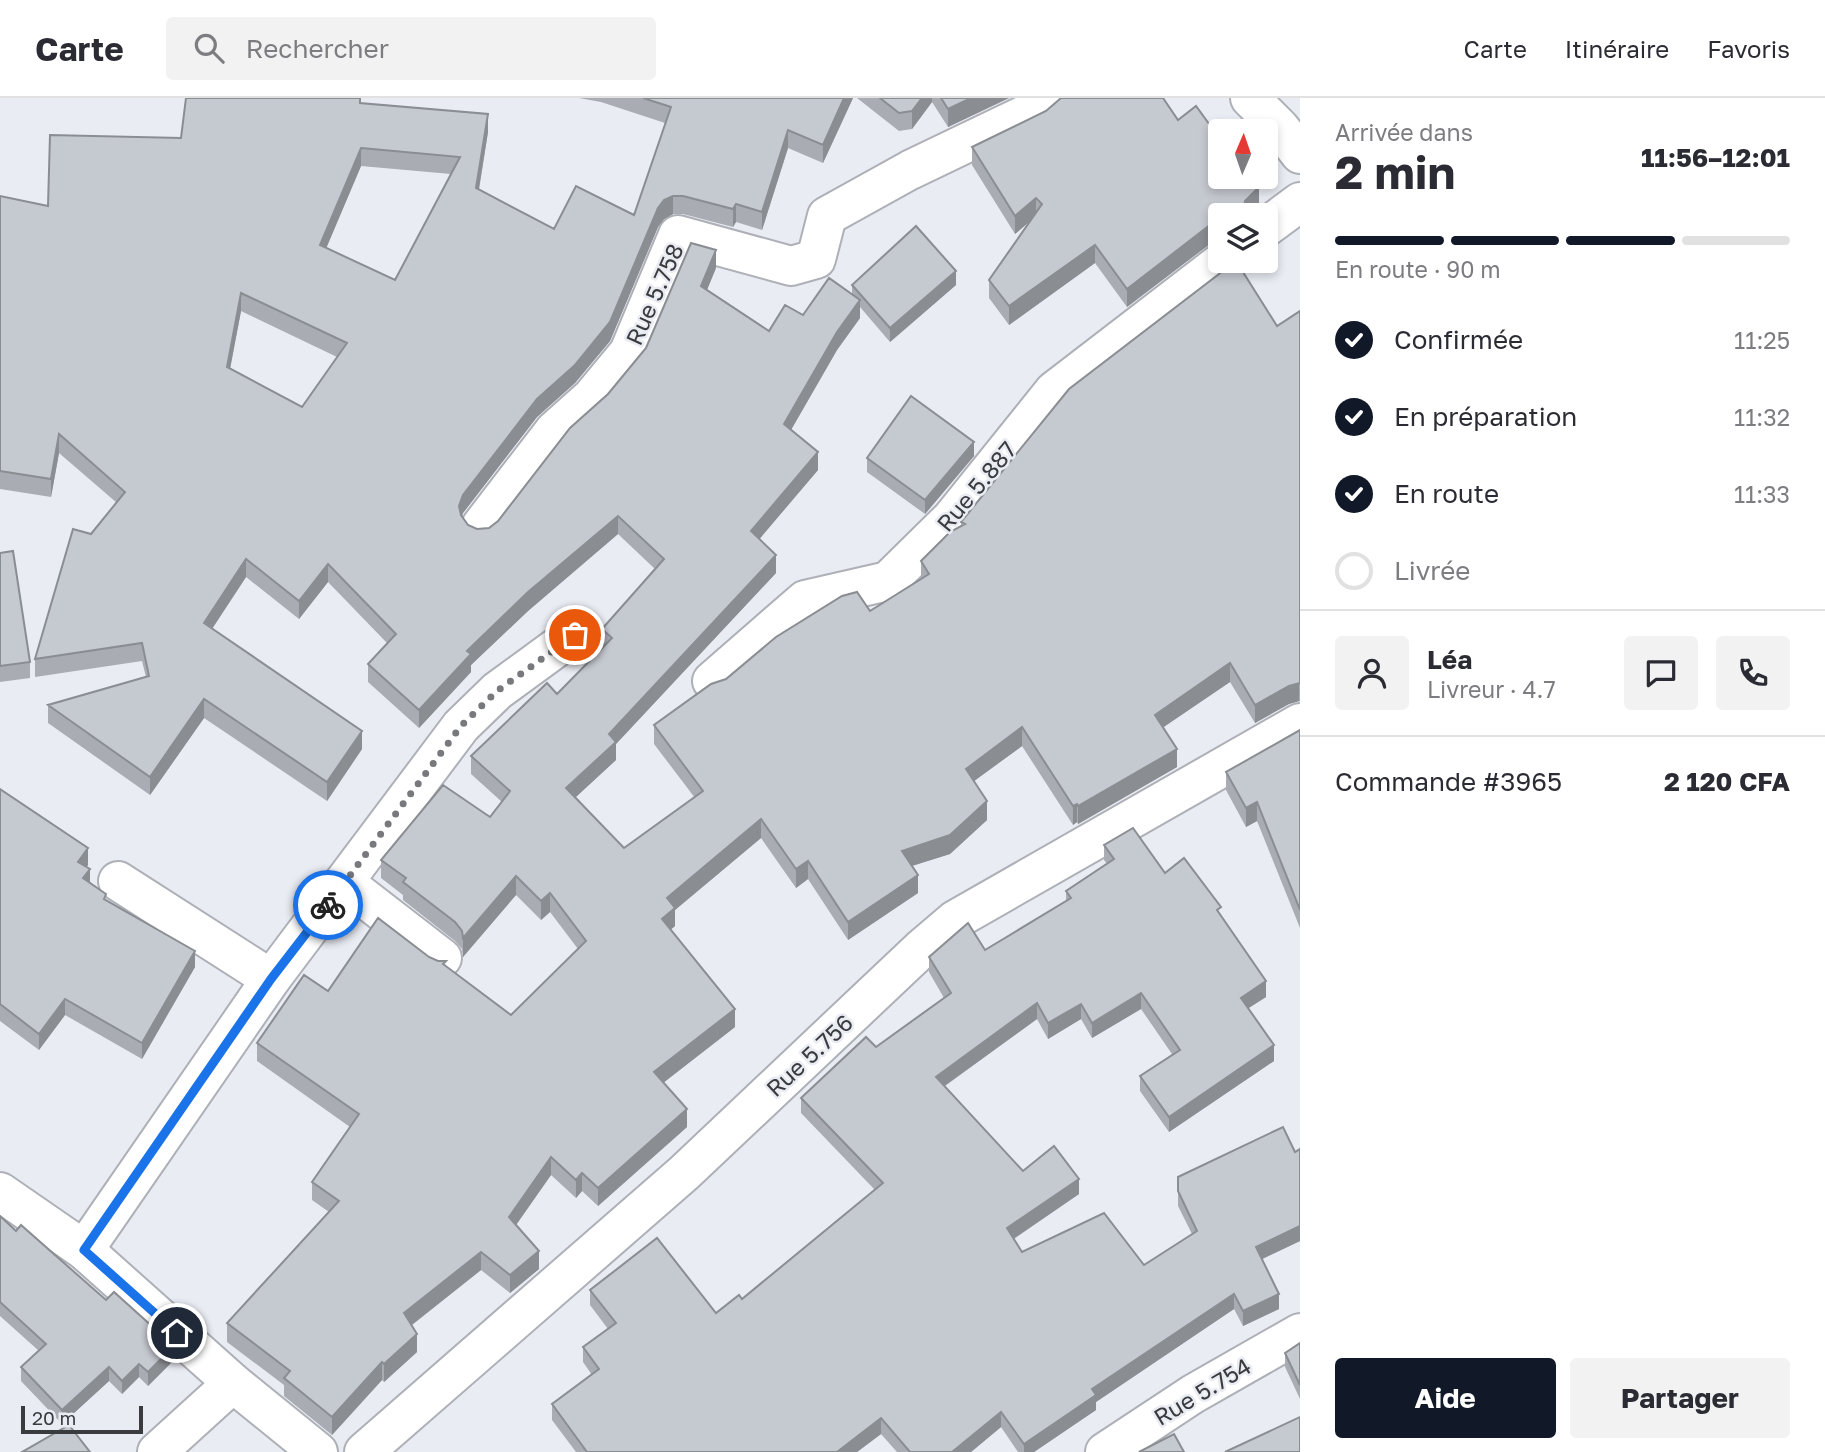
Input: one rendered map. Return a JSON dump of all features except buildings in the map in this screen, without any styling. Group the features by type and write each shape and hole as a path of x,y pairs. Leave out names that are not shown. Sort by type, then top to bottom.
{"street":[{"name":"Rue 5.758","path":"481,527 554,431 592,398 629,352 678,235 791,266 816,259 827,216 910,170 1037,109 1049,98"},
{"path":"1250,98 1280,128 1300,155"},
{"path":"1278,218 1300,202"},
{"name":"Rue 5.887","path":"712,681 805,600 888,581 952,519 1054,391 1208,273"},
{"path":"84,1250 271,979 461,726 497,691 575,635"},
{"name":"Rue 5.756","path":"364,1452 684,1173 955,920 1300,723"},
{"path":"118,881 271,979"},
{"path":"345,883 442,958"},
{"path":"0,1192 84,1250 233,1383 318,1452"},
{"name":"Rue 5.754","path":"1105,1452 1193,1394 1300,1333"},
{"path":"157,1452 233,1383"}],"way so far":[{"path":"328,905 461,726 497,691 575,635"}],"route":[{"path":"177,1333 84,1250 271,979 328,905"}]}
